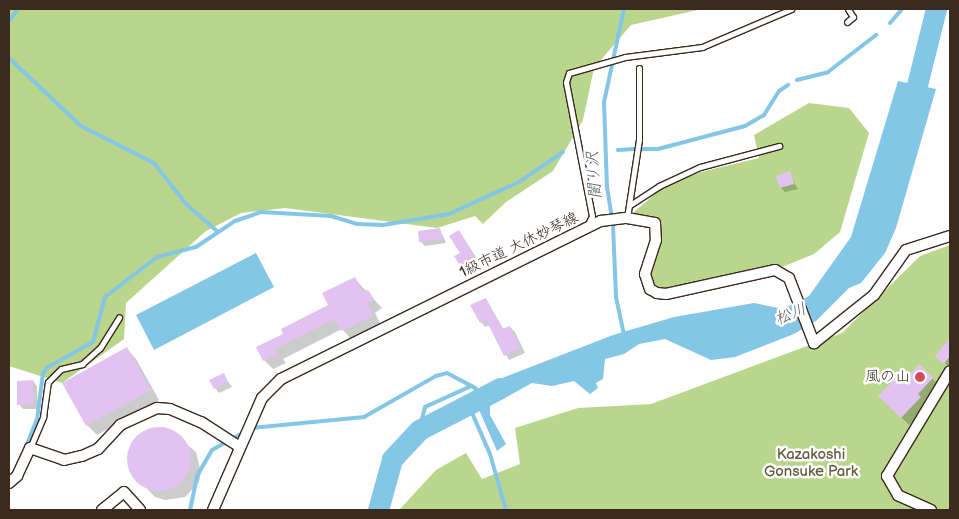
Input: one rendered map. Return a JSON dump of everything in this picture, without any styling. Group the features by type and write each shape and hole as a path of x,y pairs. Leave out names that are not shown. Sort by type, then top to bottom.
{"street":[{"name":"1級市道 大休妙琴線","path":"212,510 240,443 262,398 281,379 601,221 622,218 645,219 654,223 658,230 645,274 650,289 657,293 666,294 775,270 789,278 814,344 874,295 906,250 950,236"},
{"path":"931,510 898,496 887,476 950,371"},
{"path":"9,483 17,476 30,448 64,460 82,456 98,449 120,425 157,408 184,415 240,443"},
{"path":"102,510 124,492 140,510"}],"lane":[{"path":"586,228 592,216 566,82 569,72 576,68 625,57 702,47 791,9"},
{"path":"847,22 853,17 848,9"},
{"path":"622,218 630,205 638,140 639,68"},
{"path":"630,205 659,186 700,167 779,146"},
{"path":"30,448 43,416 48,382 61,369 82,364 100,348 119,317"}],"green space":[{"path":"9,9 702,9 631,25 594,68 583,120 553,171 506,202 483,224 475,216 437,228 285,208 241,213 206,231 126,303 124,339 62,383 9,366"},
{"path":"809,103 849,108 869,133 840,232 814,254 775,270 666,294 646,283 658,230 627,218 662,188 701,172 759,158 754,135"},
{"name":"Kazakoshi Gonsuke Park","path":"950,245 950,510 399,510 436,470 466,453 482,479 520,464 515,428 578,408 651,404 842,333 920,256"}],"water":[{"path":"898,81 936,89 896,228 885,253 861,283 849,288 816,321 794,334 735,357 711,360 665,339 639,344 624,354 605,359 603,379 596,383 598,388 590,394 574,381 552,386 532,383 490,406 490,415 506,444 497,451 473,396 492,382 613,335 674,317 754,303 783,309 809,296 851,237"},
{"path":"256,253 274,287 154,350 136,315"}],"building":[{"path":"790,171 794,184 780,188 776,176"},
{"path":"440,228 442,239 419,242 418,231"},
{"path":"459,230 474,255 459,264 454,256 460,253 449,236"},
{"path":"355,277 363,292 368,290 374,299 367,303 373,316 341,331 335,319 275,349 277,354 263,361 256,347 283,334 281,329 328,305 322,293"},
{"path":"486,298 502,329 510,326 521,348 504,356 486,320 480,323 470,305"},
{"path":"950,338 950,356 944,364 935,356"},
{"path":"127,347 151,390 86,426 62,383"},
{"path":"919,364 933,378 918,394 921,397 901,418 878,396 899,375 904,380"},
{"path":"224,373 228,382 214,389 209,380"},
{"path":"33,380 34,404 17,405 17,381"},
{"path":"153,427 165,427 182,436 189,447 191,459 189,471 182,482 165,491 153,491 141,486 132,477 127,465 127,453 132,441 141,432"}],"waterway":[{"path":"9,21 18,9"},
{"name":"闇り沢","path":"624,9 604,102 607,187 613,225 616,297 624,335"},
{"path":"890,23 902,9"},
{"name":"松川","path":"910,113 936,9"},
{"path":"797,80 828,72 876,35"},
{"path":"9,58 81,126 154,163 186,204 217,231"},
{"path":"641,149 658,149 745,126 764,115 779,91 788,85"},
{"path":"618,150 634,149"},
{"path":"25,449 37,420 43,373 48,367 93,342 105,297 157,257 196,247 235,221 261,212 331,216 357,224 383,225 449,214 519,182 563,152"},
{"path":"252,428 364,417 436,376 447,373 475,388 479,396"},
{"path":"419,430 425,407 471,386"},
{"path":"378,510 392,459 419,430 500,388"},
{"path":"469,406 490,454 506,510"},
{"path":"190,510 197,476 212,450 244,432"}],"place":[{"name":"風の山","path":"920,377"}]}
